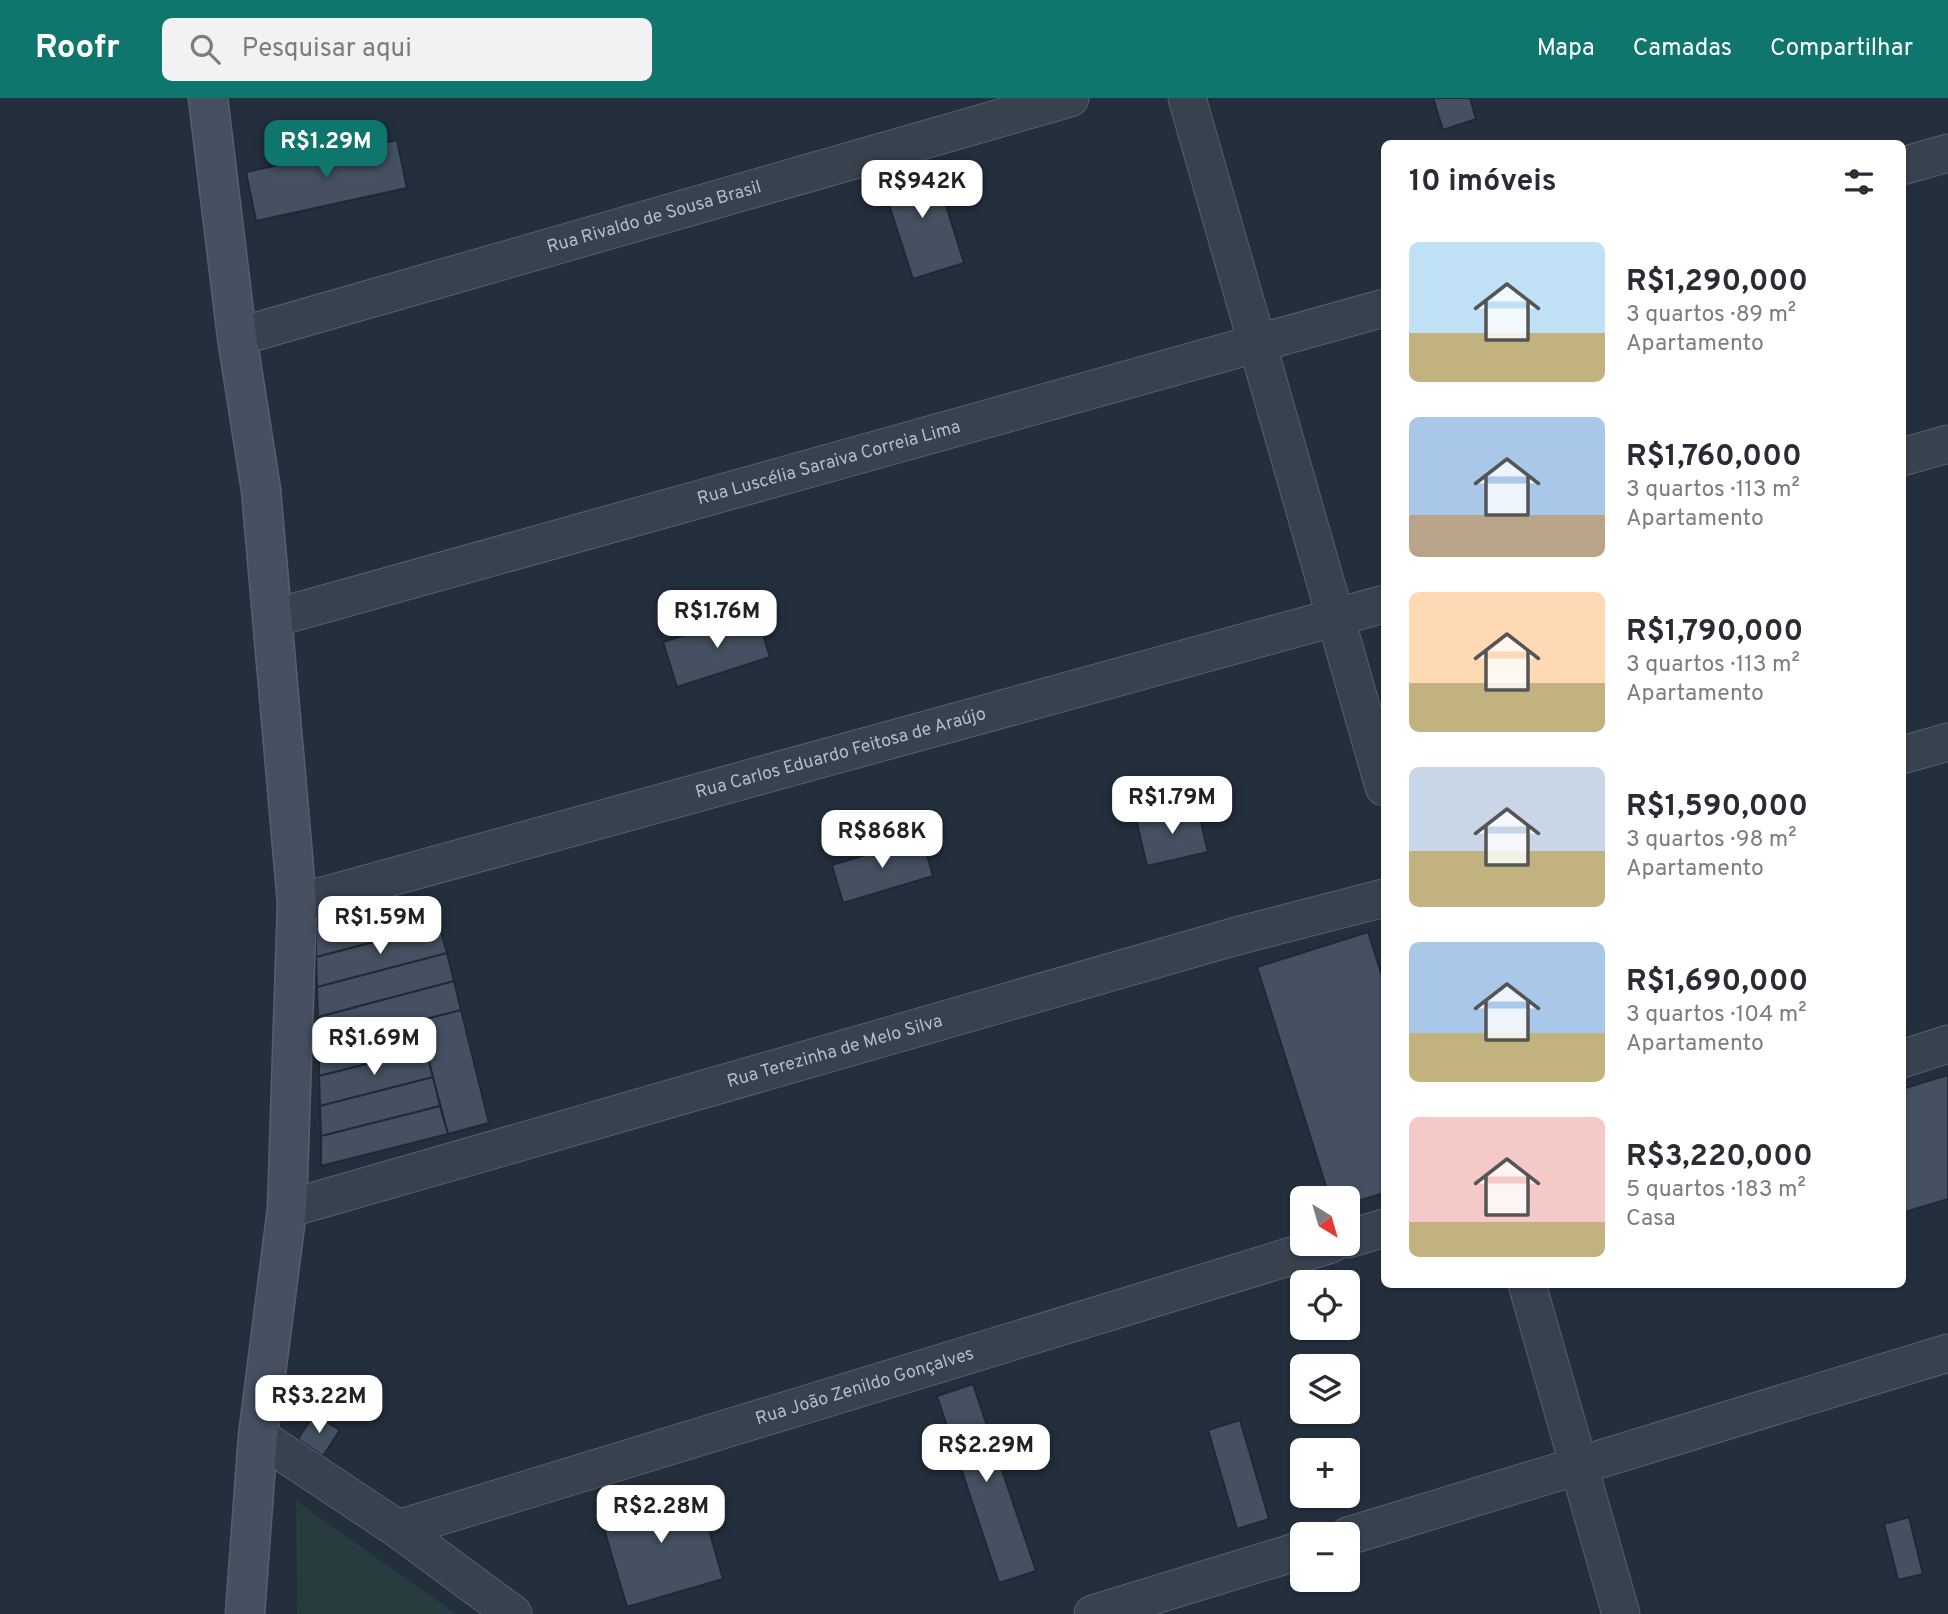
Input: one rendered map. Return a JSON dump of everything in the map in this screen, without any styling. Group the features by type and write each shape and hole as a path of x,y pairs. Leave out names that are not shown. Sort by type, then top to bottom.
{"street":[{"path":"208,98 237,337 261,490 298,903 287,1209 258,1436 245,1614"},
{"name":"Rua Rivaldo de Sousa Brasil","path":"237,337 1070,98"},
{"path":"1187,98 1381,776"},
{"path":"1906,165 1948,153"},
{"name":"Rua Luscélia Saraiva Correia Lima","path":"274,618 1381,309"},
{"path":"1906,456 1948,444"},
{"name":"Rua Carlos Eduardo Feitosa de Araújo","path":"298,903 1381,605"},
{"path":"1906,754 1948,742"},
{"name":"Rua Terezinha de Melo Silva","path":"287,1209 1233,937 1381,899"},
{"path":"1906,1058 1948,1044"},
{"path":"1360,1235 1381,1229"},
{"name":"Rua João Zenildo Gonçalves","path":"398,1529 1292,1256"},
{"path":"1528,1288 1621,1614"},
{"path":"1360,1532 1948,1353"},
{"path":"258,1436 398,1529 513,1614"},
{"path":"1093,1614 1290,1554"}],"green space":[{"path":"296,1501 456,1614 297,1614"}],"building":[{"path":"1433,98 1470,98 1476,119 1443,130"},
{"path":"397,140 407,188 256,221 246,172"},
{"path":"932,160 964,263 913,279 880,177"},
{"path":"756,612 770,657 677,687 663,642"},
{"path":"1197,805 1208,852 1147,866 1136,819"},
{"path":"922,838 933,876 843,903 832,865"},
{"path":"433,897 439,925 316,957 316,927"},
{"path":"439,925 447,953 317,987 316,957"},
{"path":"1368,932 1381,973 1381,1194 1360,1200 1360,1186 1326,1186 1257,967"},
{"path":"447,953 454,981 318,1017 317,987"},
{"path":"454,981 461,1010 319,1047 318,1017"},
{"path":"461,1010 489,1123 448,1134 418,1021"},
{"path":"418,1021 426,1049 319,1076 319,1047"},
{"path":"426,1049 433,1077 320,1106 319,1076"},
{"path":"1948,1075 1948,1199 1906,1212 1906,1088"},
{"path":"433,1077 440,1106 321,1136 320,1106"},
{"path":"440,1106 448,1134 321,1166 321,1136"},
{"path":"973,1384 1036,1571 999,1583 937,1396"},
{"path":"314,1414 340,1430 323,1456 298,1439"},
{"path":"1240,1420 1269,1519 1237,1529 1208,1430"},
{"path":"696,1484 723,1579 627,1607 599,1512"},
{"path":"1909,1517 1923,1574 1898,1580 1884,1524"}]}
